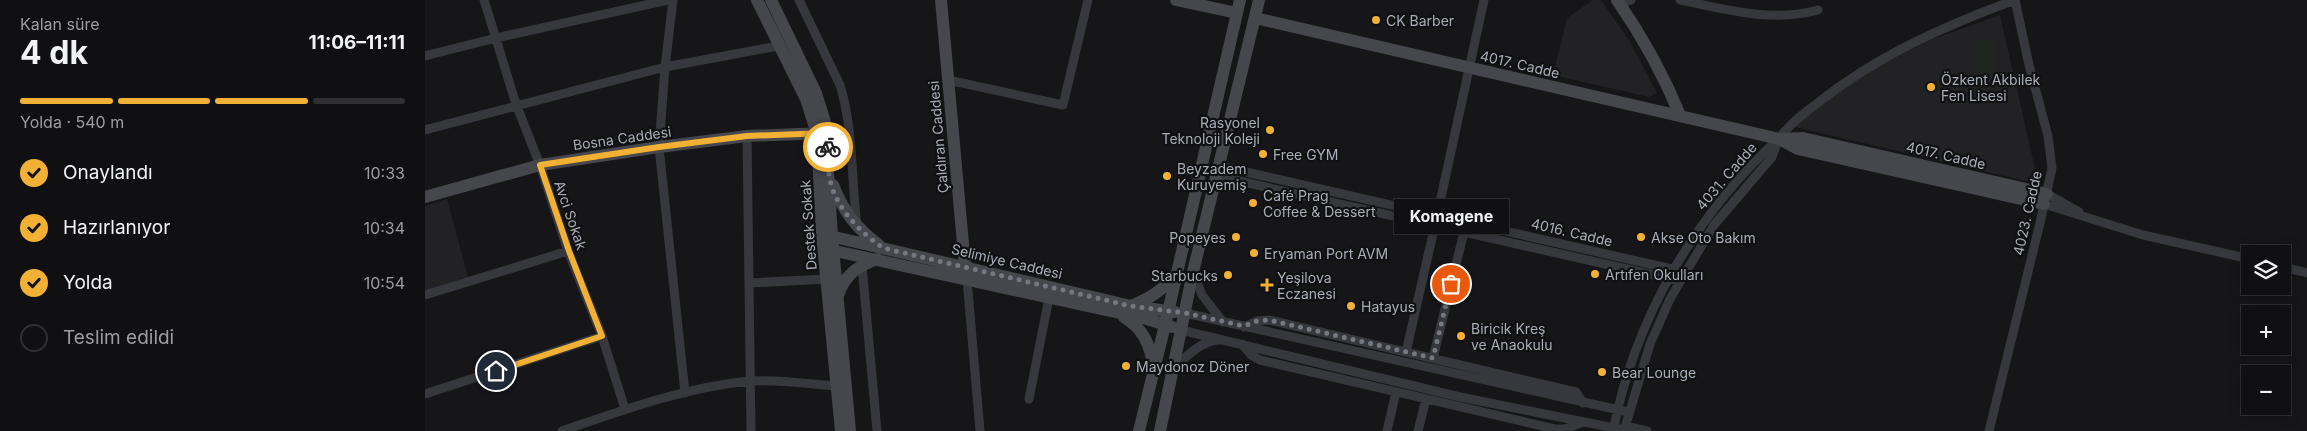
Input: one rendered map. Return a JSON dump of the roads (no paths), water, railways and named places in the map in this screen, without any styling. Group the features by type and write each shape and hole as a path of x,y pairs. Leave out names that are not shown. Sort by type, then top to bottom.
{"street":[{"name":"Avci Sokak","path":"483,0 516,104 602,336 625,410"},
{"path":"425,56 496,38 667,0"},
{"path":"673,0 665,67 659,147 685,393"},
{"name":"Destek Sokak","path":"757,0 822,134 827,236 838,296 851,431"},
{"name":"Destek Sokak","path":"771,0 816,93 829,176 827,236"},
{"path":"799,0 841,85 849,126 858,228"},
{"path":"948,80 1063,105 1088,0"},
{"path":"1176,0 1237,13"},
{"path":"1139,431 1240,0"},
{"path":"1160,431 1193,272 1259,0"},
{"path":"1406,352 1484,0"},
{"path":"1680,0 1757,16 1805,14 1818,10"},
{"path":"1779,139 1787,129 1819,101 1878,63 1961,19 2015,0"},
{"name":"4023. Cadde","path":"1989,431 2052,168 2051,154 2015,0"},
{"path":"1622,1 1663,74 1680,115"},
{"name":"Çaldıran Caddesi","path":"941,2 965,266"},
{"name":"4017. Cadde","path":"1255,18 1680,115 1779,139 1798,149 2046,199 2099,223 2241,257"},
{"path":"425,130 516,104 665,67 779,46"},
{"name":"Bosna Caddesi","path":"425,197 540,165 747,136 822,134"},
{"path":"747,136 751,431"},
{"name":"4031. Cadde","path":"1613,430 1637,349 1673,269 1701,226 1731,188 1751,165 1779,139"},
{"name":"4031. Cadde","path":"1624,429 1649,344 1680,281 1713,225 1772,157 1779,139"},
{"name":"4016. Cadde","path":"1218,171 1436,220 1685,272"},
{"path":"829,176 841,206 880,254 845,281 838,296"},
{"name":"4016. Cadde","path":"1436,220 1464,232 1680,281"},
{"path":"1433,358 1464,232"},
{"name":"Selimiye Caddesi","path":"827,236 880,254 967,279 1117,313 1181,330"},
{"name":"Destek Sokak","path":"829,249 827,279 841,431"},
{"name":"Selimiye Caddesi","path":"829,249 965,266 1131,306 1185,313"},
{"path":"425,295 569,251"},
{"path":"862,266 877,431"},
{"path":"2291,269 2307,273"},
{"path":"1193,272 1205,299 1223,322"},
{"path":"1131,306 1150,298 1164,288 1177,273"},
{"path":"750,283 827,279"},
{"path":"967,279 980,431"},
{"path":"1029,399 1049,298"},
{"path":"1117,313 1134,323 1142,332 1148,343 1154,367"},
{"path":"1185,313 1628,412"},
{"path":"1244,326 1257,321 1269,320 1575,392 1583,403"},
{"path":"1181,330 1460,397 1613,430 1647,431"},
{"path":"425,394 602,336"},
{"path":"1173,369 1184,358 1206,343 1224,339"},
{"path":"1242,344 1251,355 1260,360 1555,429 1565,430 1583,422"},
{"path":"562,431 685,393 751,381 837,386"},
{"path":"1387,431 1396,392"},
{"path":"1418,431 1425,399"}],"place":[{"name":"CK Barber","path":"1376,20"},
{"name":"Özkent Akbilek Fen Lisesi","path":"1931,87"},
{"name":"Rasyonel Teknoloji Koleji","path":"1270,130"},
{"name":"Free GYM","path":"1263,154"},
{"name":"Beyzadem Kuruyemiş","path":"1167,176"},
{"name":"Café Prag Coffee & Dessert","path":"1253,203"},
{"name":"Popeyes","path":"1236,237"},
{"name":"Akse Oto Bakım","path":"1641,237"},
{"name":"Eryaman Port AVM","path":"1254,253"},
{"name":"Artıfen Okulları","path":"1595,274"},
{"name":"Starbucks","path":"1228,275"},
{"name":"Komagene","path":"1451,284"},
{"name":"Yeşilova Eczanesi","path":"1267,285"},
{"name":"Hatayus","path":"1351,306"},
{"name":"Biricik Kreş ve Anaokulu","path":"1461,336"},
{"name":"Maydonoz Döner","path":"1126,366"},
{"name":"Bear Lounge","path":"1602,372"}]}
